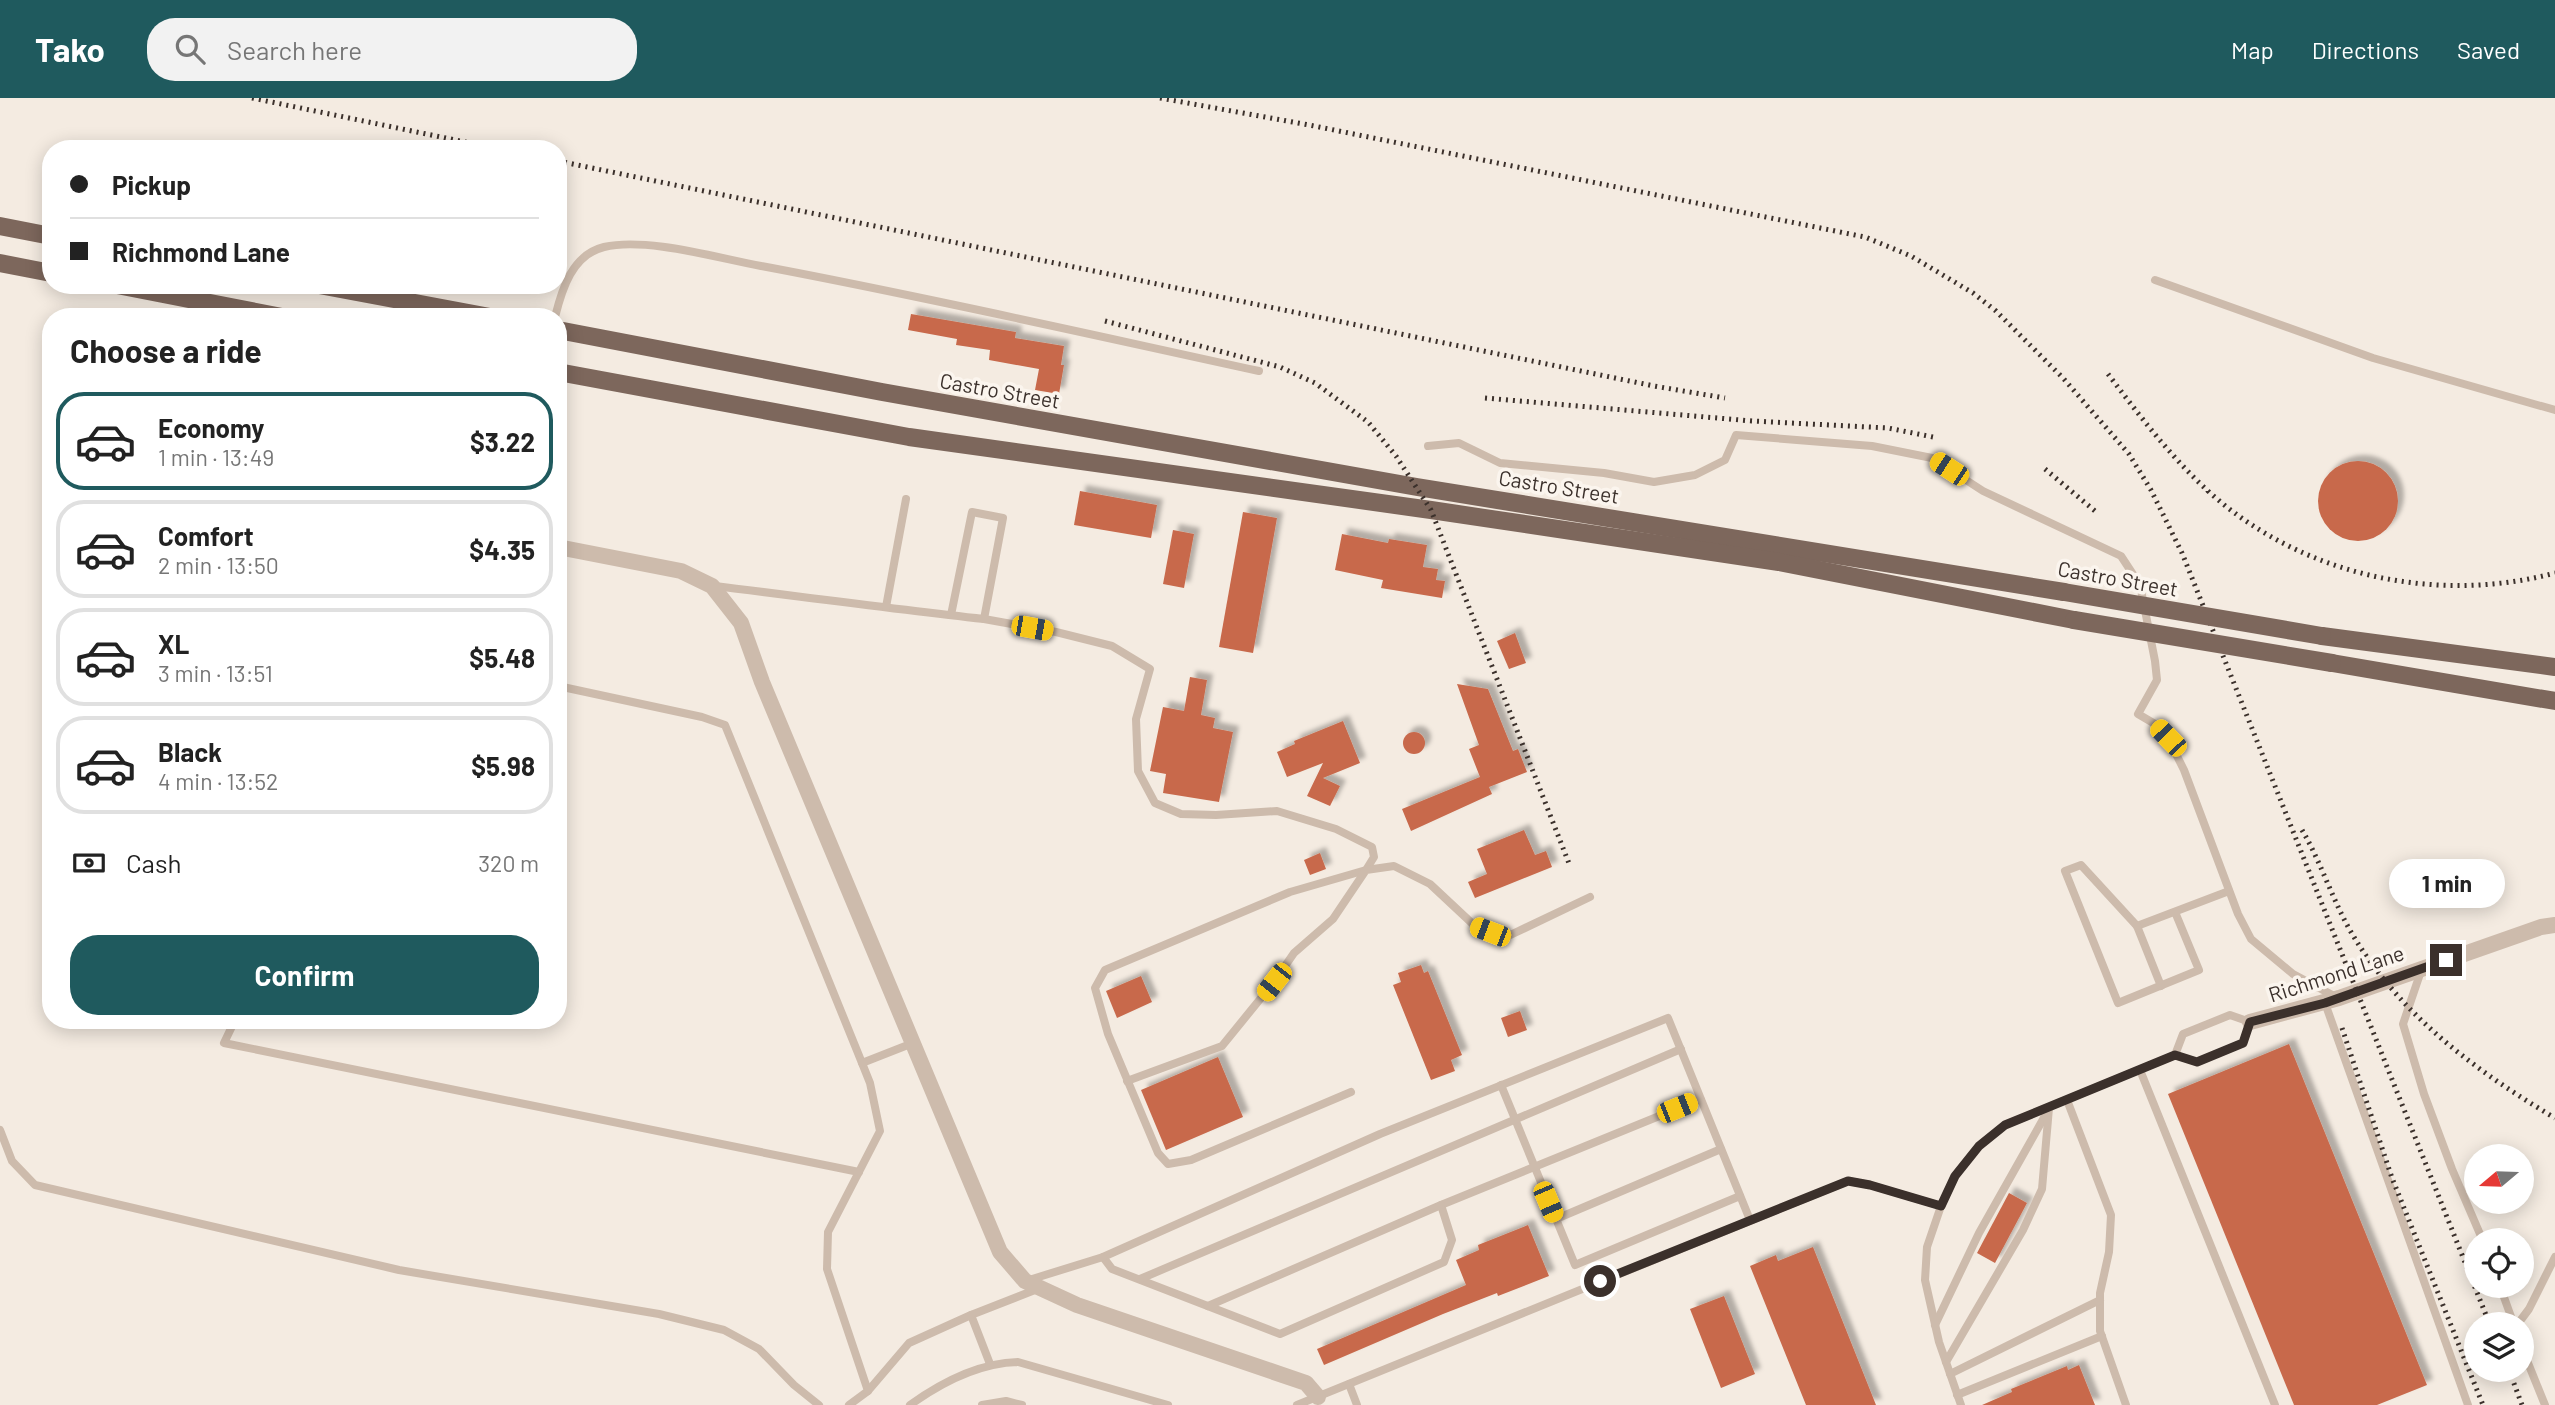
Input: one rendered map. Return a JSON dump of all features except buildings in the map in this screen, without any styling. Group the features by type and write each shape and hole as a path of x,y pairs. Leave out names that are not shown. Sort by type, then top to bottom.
{"main road":[{"path":"0,226 42,234"},
{"path":"0,263 42,270"},
{"path":"163,294 236,308"},
{"path":"367,294 442,308"},
{"name":"Castro Street","path":"567,332 882,392 1417,486 2322,636 2555,667"},
{"name":"Castro Street","path":"567,374 909,437 1779,562 2074,621 2555,701"}],"street":[{"path":"567,550 681,571 712,586 741,623 762,682 1000,1252 1025,1281 1077,1305 1306,1383 1318,1397"},
{"name":"Richmond Lane","path":"2250,1022 2332,1001 2423,967 2541,927 2555,925"}],"lane":[{"path":"567,281 571,271 585,255 601,247 626,243 806,274 1259,371"},
{"path":"2155,280 2373,358 2555,410"},
{"path":"1428,446 1458,443 1500,463 1604,473 1654,482 1695,475 1725,460 1737,435 1872,446 1932,458 1983,491 2121,556 2140,585 2155,661 2157,680 2138,714 2155,724 2168,738 2184,770 2229,891 2251,939 2293,974 2332,1001 2468,1405"},
{"path":"886,607 906,499"},
{"path":"951,615 972,512 1003,518 984,619"},
{"path":"712,586 984,619 1056,632 1112,646 1150,669 1136,719 1138,771 1155,803 1181,814 1277,811 1336,829 1372,847 1374,857 1333,919 1294,953 1222,1046 1127,1081"},
{"path":"567,688 702,717 725,725 870,1083 880,1131 828,1232 827,1269 868,1391"},
{"path":"2161,986 2137,926 2081,865 2065,871 2118,1003 2161,986 2199,970 2175,912"},
{"path":"1351,1092 1191,1160 1168,1164 1158,1153 1127,1081 1108,1034 1095,988 1105,970 1290,892 1366,870 1394,866 1430,884 1476,927 1504,938 1590,897"},
{"path":"2137,926 2229,891"},
{"path":"2423,967 2403,1024 2429,1107 2478,1228"},
{"name":"Richmond Lane","path":"2230,1015 2250,1022 2243,1043 2197,1062 2175,1055 2183,1034 2230,1015"},
{"path":"1025,1281 1103,1256 1380,1135 1668,1018 1751,1220"},
{"path":"231,1029 224,1043 859,1172"},
{"path":"862,1063 913,1043"},
{"path":"1140,1279 1681,1049"},
{"path":"1961,1405 1945,1362 1925,1280 1927,1247 1955,1176 1979,1146 2005,1125 2175,1055"},
{"path":"2140,1070 2275,1405"},
{"path":"1501,1085 1575,1265 1740,1196"},
{"path":"1208,1306 1441,1205 1701,1099"},
{"path":"2067,1100 2111,1215 2109,1252 2100,1300 2102,1336 2126,1405"},
{"path":"1935,1326 1979,1233 2049,1108"},
{"path":"1945,1362 2016,1242 2042,1189 2049,1108"},
{"path":"0,1130 12,1161 35,1185 399,1270 659,1314 724,1330 759,1349 794,1385 819,1405"},
{"path":"1556,1219 1721,1149"},
{"path":"1297,1405 1848,1181 1941,1206"},
{"path":"1103,1256 1112,1269 1280,1334 1444,1262 1452,1240 1441,1205"},
{"path":"2526,1312 2555,1257"},
{"path":"849,1405 868,1391 909,1343 1040,1288"},
{"path":"1950,1374 2100,1300"},
{"path":"971,1315 990,1364"},
{"path":"1957,1395 2102,1336"},
{"path":"910,1405 933,1389 990,1364 1018,1362 1168,1405"},
{"path":"2534,1379 2544,1405"},
{"path":"1349,1384 1357,1405"},
{"path":"982,1405 1006,1401 1022,1405"}],"railway":[{"path":"252,98 455,140"},
{"path":"1160,98 1309,125 1865,237 1911,256 1973,293 1996,311 2063,378 2129,454 2151,490 2182,553 2485,1312"},
{"path":"567,163 1654,386 1725,398"},
{"path":"1105,321 1280,367 1315,383 1368,422 1396,456 1431,510 1570,866"},
{"path":"2108,374 2155,435 2194,478 2244,520 2284,544 2327,562 2371,575 2417,583 2463,586 2509,582 2555,573"},
{"path":"1485,398 1752,421 1888,428 1933,437"},
{"path":"2045,469 2095,511"},
{"path":"2302,830 2351,932 2392,989 2415,1014 2468,1060 2555,1118"},
{"path":"2342,1028 2392,1178 2483,1405"},
{"path":"2513,1382 2522,1405"}],"route":[{"path":"1600,1281 1848,1181 1941,1206 1955,1176 1979,1146 2005,1125 2175,1055 2197,1062 2243,1043 2250,1022 2325,1003 2446,960"}]}
